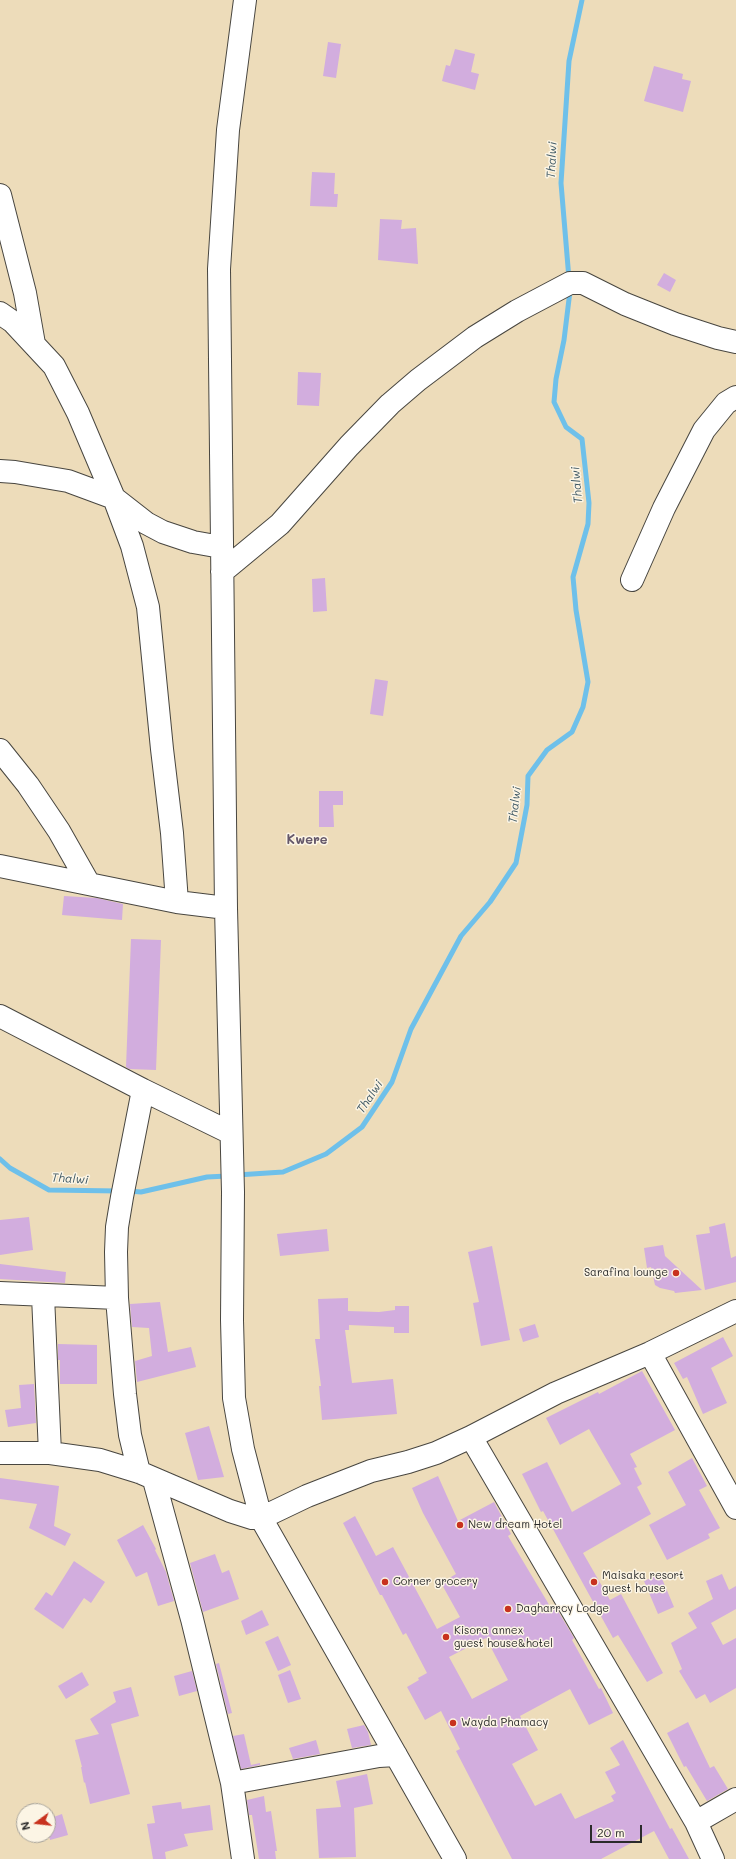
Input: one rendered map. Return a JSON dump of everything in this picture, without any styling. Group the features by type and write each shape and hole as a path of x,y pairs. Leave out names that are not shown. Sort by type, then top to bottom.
{"street":[{"path":"245,0 228,130 219,269 226,908 231,1133 233,1158 232,1320 234,1398 243,1449 261,1518 455,1859"},
{"path":"0,195 24,293 34,344"},
{"path":"222,572 280,524 349,446 390,404 418,380 475,337 517,311 570,283 583,283 625,304 674,324 736,342"},
{"path":"0,313 13,322 54,366 78,413 114,498 132,546 148,607 172,833 177,902"},
{"path":"632,580 664,508 704,430 726,403 736,397"},
{"path":"0,472 15,472 68,481 114,498 146,523 163,532 193,542 221,547"},
{"path":"0,750 28,785 59,831 89,884"},
{"path":"0,866 177,902 226,908"},
{"path":"0,1016 143,1090 231,1133"},
{"path":"143,1090 117,1227 117,1298 130,1435 146,1476 192,1619 232,1782 243,1859"},
{"path":"0,1293 117,1298"},
{"path":"43,1296 50,1453"},
{"path":"0,1453 50,1453 100,1460 146,1476 230,1511 252,1518 261,1518 306,1496 371,1471 423,1458 471,1437 556,1393 650,1353 736,1312"},
{"path":"650,1353 736,1508"},
{"path":"471,1437 696,1822 714,1859"},
{"path":"232,1782 379,1756 396,1755"},
{"path":"696,1822 736,1799"}],"building":[{"path":"328,42 341,44 336,78 323,76"},
{"path":"455,49 475,54 471,72 479,74 475,90 442,81 446,65 450,66"},
{"path":"654,66 683,74 682,79 691,81 683,112 644,101"},
{"path":"312,172 335,173 334,194 338,194 337,207 310,206"},
{"path":"380,219 402,220 401,229 416,228 418,264 378,260"},
{"path":"664,273 676,280 670,292 657,285"},
{"path":"298,372 321,373 319,406 297,405"},
{"path":"325,578 327,611 313,612 312,579"},
{"path":"375,679 388,681 383,716 370,714"},
{"path":"319,791 343,791 343,805 333,805 334,827 319,827"},
{"path":"64,896 97,898 123,904 122,920 62,915"},
{"path":"131,939 161,940 156,1070 129,1069 126,1067"},
{"path":"29,1217 33,1250 0,1255 0,1220"},
{"path":"725,1223 731,1258 736,1256 736,1282 705,1290 696,1235 710,1233 709,1227"},
{"path":"327,1229 329,1251 280,1256 277,1234"},
{"path":"663,1245 665,1256 702,1290 675,1293 674,1291 660,1288 655,1285 651,1267 647,1268 644,1248"},
{"path":"492,1246 510,1340 481,1346 473,1303 479,1302 468,1252"},
{"path":"0,1264 66,1272 65,1283 0,1279"},
{"path":"348,1298 348,1311 379,1312 395,1310 395,1306 409,1306 409,1333 394,1333 394,1327 349,1325 349,1330 345,1330 352,1383 393,1379 397,1414 322,1420 319,1386 321,1386 315,1339 320,1339 318,1299"},
{"path":"160,1302 168,1352 191,1347 196,1367 137,1382 135,1361 152,1356 149,1328 132,1327 130,1304"},
{"path":"535,1324 539,1337 523,1342 519,1329"},
{"path":"723,1337 733,1356 711,1368 727,1403 703,1414 687,1377 683,1379 674,1363"},
{"path":"58,1344 97,1345 97,1384 60,1384"},
{"path":"642,1371 675,1430 630,1454 637,1467 634,1468 642,1484 637,1487 651,1514 583,1553 610,1600 621,1594 663,1673 647,1682 618,1635 613,1638 543,1511 541,1512 522,1474 547,1462 572,1512 621,1484 589,1429 560,1445 546,1418 598,1392 599,1394"},
{"path":"34,1384 36,1423 8,1427 5,1410 21,1408 19,1385"},
{"path":"209,1426 224,1477 198,1480 185,1433"},
{"path":"692,1458 707,1486 699,1490 720,1528 708,1534 710,1538 667,1560 649,1525 686,1505 668,1472"},
{"path":"438,1476 458,1521 494,1502 511,1534 508,1536 551,1608 555,1606 574,1638 572,1640 599,1689 601,1688 613,1713 589,1725 570,1689 520,1716 538,1750 512,1764 535,1806 561,1793 575,1819 614,1801 611,1796 616,1793 605,1772 620,1765 610,1748 623,1740 670,1829 672,1828 689,1859 669,1859 654,1831 601,1859 512,1859 456,1751 460,1749 441,1711 425,1720 407,1687 427,1673 406,1633 403,1635 382,1595 380,1595 343,1523 355,1516 376,1556 393,1547 437,1629 460,1617 441,1583 456,1574 423,1513 412,1488","holes":["486,1638 508,1680 472,1699 449,1657"]},
{"path":"0,1478 59,1486 54,1526 71,1534 65,1546 29,1528 37,1504 0,1499"},
{"path":"143,1525 166,1572 174,1601 158,1606 147,1572 136,1577 117,1540"},
{"path":"215,1554 222,1573 229,1570 239,1599 203,1612 190,1563"},
{"path":"74,1561 105,1582 91,1603 84,1598 63,1629 34,1609 46,1592 52,1596"},
{"path":"660,1574 674,1607 658,1614 644,1581"},
{"path":"722,1574 729,1590 736,1586 736,1609 711,1623 723,1645 736,1638 736,1688 710,1703 705,1694 696,1699 679,1671 682,1669 671,1643 697,1628 688,1613 713,1599 706,1581"},
{"path":"262,1610 269,1625 246,1635 241,1621"},
{"path":"278,1636 291,1665 278,1671 265,1642"},
{"path":"219,1663 232,1713 228,1714 216,1664"},
{"path":"290,1670 301,1699 288,1703 278,1675"},
{"path":"192,1671 197,1691 179,1696 174,1676"},
{"path":"82,1672 89,1685 66,1699 58,1686"},
{"path":"131,1687 139,1716 111,1724 130,1794 90,1804 75,1740 99,1734 90,1719 116,1702 113,1692"},
{"path":"688,1722 710,1768 714,1766 728,1789 707,1801 686,1766 684,1767 667,1733"},
{"path":"364,1725 368,1732 371,1745 352,1748 347,1729"},
{"path":"244,1734 251,1765 260,1763 260,1765 241,1769 233,1736"},
{"path":"316,1740 320,1754 293,1759 289,1748"},
{"path":"367,1774 373,1804 354,1808 356,1857 319,1858 316,1809 341,1807 336,1781"},
{"path":"264,1796 266,1812 271,1811 277,1851 275,1851 276,1859 259,1859 252,1815 249,1815 247,1800"},
{"path":"181,1802 182,1809 210,1805 213,1830 184,1834 188,1846 165,1852 166,1859 153,1859 147,1824 155,1823 152,1806"},
{"path":"62,1814 68,1835 56,1838 56,1816"}],"waterway":[{"name":"Thalwi","path":"569,279 561,183 569,61 582,0"},
{"name":"Thalwi","path":"237,1175 283,1172 326,1154 362,1127 392,1082 411,1029 461,936 490,902 516,863 527,805 528,776 547,750 572,732 583,707 588,682 576,610 573,577 588,524 589,503 582,439 566,427 554,402 556,379 564,340 570,291"},
{"name":"Thalwi","path":"0,1159 10,1168 49,1190 119,1191"},
{"name":"Thalwi","path":"129,1191 141,1192 207,1177 227,1176"}],"place":[{"name":"Sarafina lounge","path":"676,1273"},
{"name":"New dream Hotel","path":"460,1525"},
{"name":"Corner grocery","path":"385,1582"},
{"name":"Maisaka resort guest house","path":"594,1582"},
{"name":"Dagharrcy Lodge","path":"508,1609"},
{"name":"Kisora annex guest house&hotel","path":"446,1637"},
{"name":"Wayda Phamacy","path":"453,1723"}],"district":[{"name":"Kwere","path":"307,840"}]}
